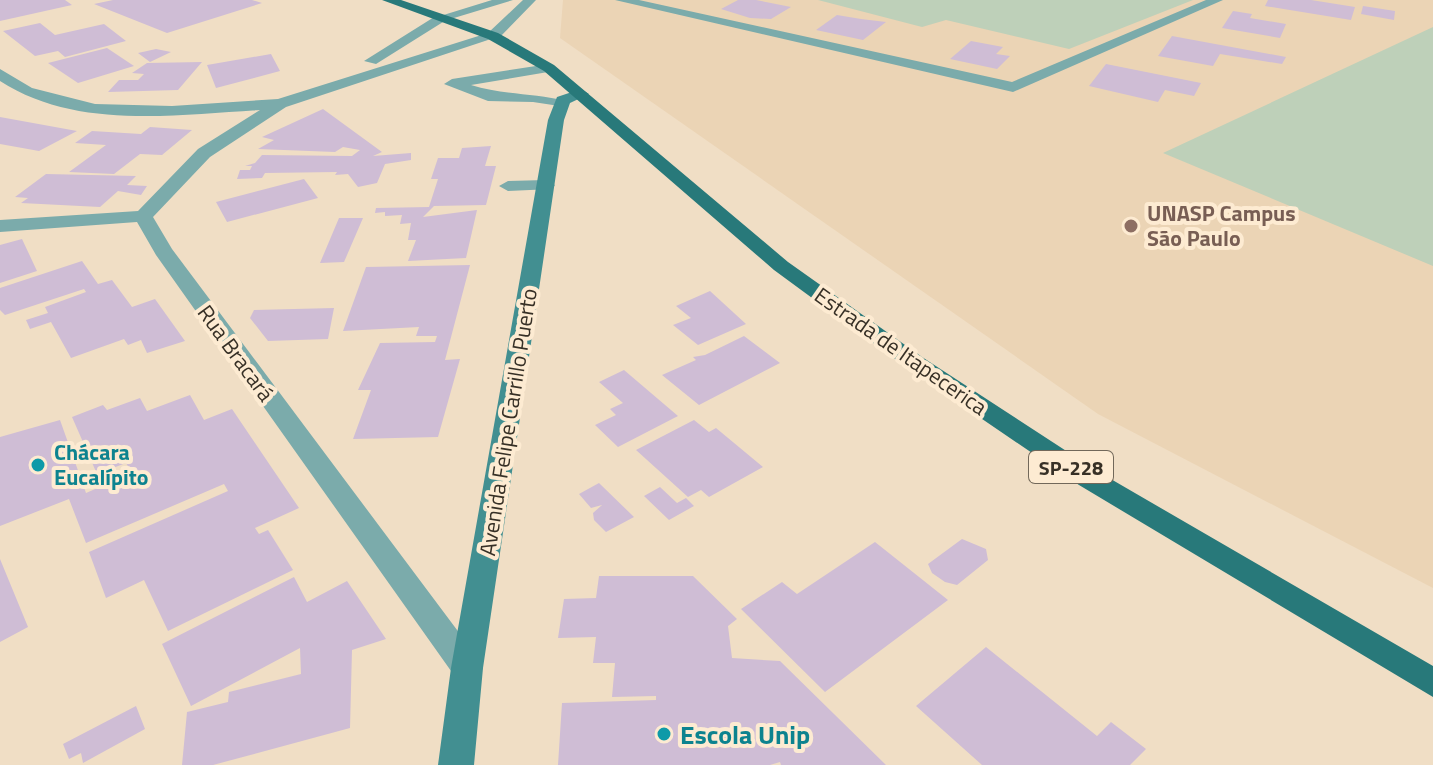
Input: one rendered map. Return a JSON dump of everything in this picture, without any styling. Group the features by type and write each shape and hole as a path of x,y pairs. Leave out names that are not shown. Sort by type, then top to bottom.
{"main road":[{"name":"Estrada de Itapecerica","path":"388,0 493,36 549,68 571,99 781,266 914,362 1088,478 1433,683"},
{"path":"416,9 472,9"}],"street":[{"path":"324,89 444,17 507,0"},
{"path":"0,226 143,216 179,174 204,153 280,104 493,36 530,0"},
{"path":"621,0 1013,87 1217,0"},
{"path":"549,68 452,84 488,96 571,99"},
{"path":"0,74 15,88 37,97 83,108 280,104"},
{"name":"Avenida Felipe Carrillo Puerto","path":"456,765 467,668 546,185 571,99"},
{"path":"508,186 546,185"},
{"name":"Rua Bracará","path":"143,216 163,251 467,668"}],"shaded area":[{"name":"UNASP Campus São Paulo","path":"563,0 1433,0 1433,588 1098,414 560,38"}],"green space":[{"path":"818,0 1193,0 1069,49 946,20 922,27"},
{"path":"1433,27 1433,266 1163,153"}],"building":[{"path":"0,0 65,0 72,5 0,21"},
{"path":"113,0 252,0 262,3 167,33 94,4"},
{"path":"738,0 791,7 771,19 750,18 721,9"},
{"path":"1268,0 1311,0 1355,7 1351,20 1265,6"},
{"path":"1363,6 1395,11 1394,20 1361,14"},
{"path":"1233,11 1252,14 1250,18 1286,24 1280,38 1222,28"},
{"path":"837,15 886,22 863,40 816,30"},
{"path":"40,23 55,35 104,24 126,41 65,57 58,51 35,56 3,31"},
{"path":"1172,36 1286,57 1282,64 1220,54 1213,66 1158,56"},
{"path":"971,41 1003,47 996,54 1010,56 997,69 950,59"},
{"path":"107,48 134,66 78,83 48,63"},
{"path":"156,49 171,52 150,62 138,53"},
{"path":"271,54 280,71 216,88 207,65"},
{"path":"202,62 178,90 108,92 119,80 138,80 144,74 132,73 147,63"},
{"path":"1106,64 1201,83 1194,96 1165,90 1158,102 1089,86"},
{"path":"323,109 382,152 373,156 411,153 411,160 385,164 377,183 358,187 348,174 335,175 337,172 265,173 262,178 237,179 240,170 250,170 252,166 245,166 255,163 262,155 352,156 360,150 343,147 335,152 258,149 274,140 262,137"},
{"path":"0,117 77,131 39,151 0,144"},
{"path":"150,127 192,130 162,155 140,154 114,174 69,172 106,145 75,143 92,131 141,134"},
{"path":"491,146 485,166 496,166 486,205 434,206 423,217 477,210 466,258 408,261 416,240 408,240 411,223 400,224 402,215 385,216 385,212 375,213 376,208 429,207 438,179 431,179 438,158 459,158 462,148"},
{"path":"46,174 136,176 127,185 147,186 141,195 118,191 100,207 21,203 28,198 15,197"},
{"path":"304,179 318,198 227,222 216,202"},
{"path":"339,218 363,218 344,262 320,263"},
{"path":"22,239 37,271 0,283 0,245"},
{"path":"82,261 98,284 112,280 132,307 155,299 185,341 147,353 141,340 128,345 124,339 71,358 51,322 30,329 26,320 48,313 45,307 86,292 84,289 5,315 0,310 0,288"},
{"path":"470,265 445,360 460,359 438,437 353,439 371,390 358,390 380,343 435,342 437,336 416,336 419,327 343,331 366,267"},
{"path":"710,291 746,324 698,345 673,325 691,318 676,306"},
{"path":"334,308 328,339 268,341 250,318 254,310"},
{"path":"744,336 780,363 699,405 662,375 696,360 693,357 705,355"},
{"path":"624,370 678,416 618,447 595,425 616,415 610,409 623,403 599,382"},
{"path":"190,395 204,420 232,409 299,508 255,528 259,534 268,530 293,570 168,631 144,580 106,598 89,552 228,491 224,484 86,543 69,499 0,526 0,437 60,420 86,493 132,473 126,463 97,474 72,417 103,405 107,410 140,398 147,411"},
{"path":"694,420 709,432 716,428 763,467 709,497 701,490 688,497 636,450"},
{"path":"599,483 634,517 606,532 594,520 593,513 602,505 591,508 579,494"},
{"path":"660,487 677,503 686,498 694,506 669,520 644,496"},
{"path":"962,539 986,549 988,560 957,585 945,582 932,573 928,564"},
{"path":"875,542 948,600 825,692 741,609 782,582 797,594"},
{"path":"0,559 28,627 0,642"},
{"path":"599,576 693,576 737,619 728,626 732,658 780,661 886,765 781,765 780,762 770,765 558,765 562,703 656,700 656,696 612,697 615,663 593,663 596,637 558,638 564,599 596,598"},
{"path":"294,577 307,602 347,581 386,639 352,650 350,728 213,765 182,765 187,712 228,702 229,692 301,674 300,648 191,706 162,644"},
{"path":"986,647 1097,736 1111,722 1146,749 1130,765 982,765 916,706"},
{"path":"136,706 145,729 83,763 81,753 69,759 63,744"}],"place":[{"name":"UNASP Campus São Paulo","path":"1131,226"},
{"name":"Chácara Eucalípito","path":"38,465"},
{"name":"Escola Unip","path":"664,734"}]}
